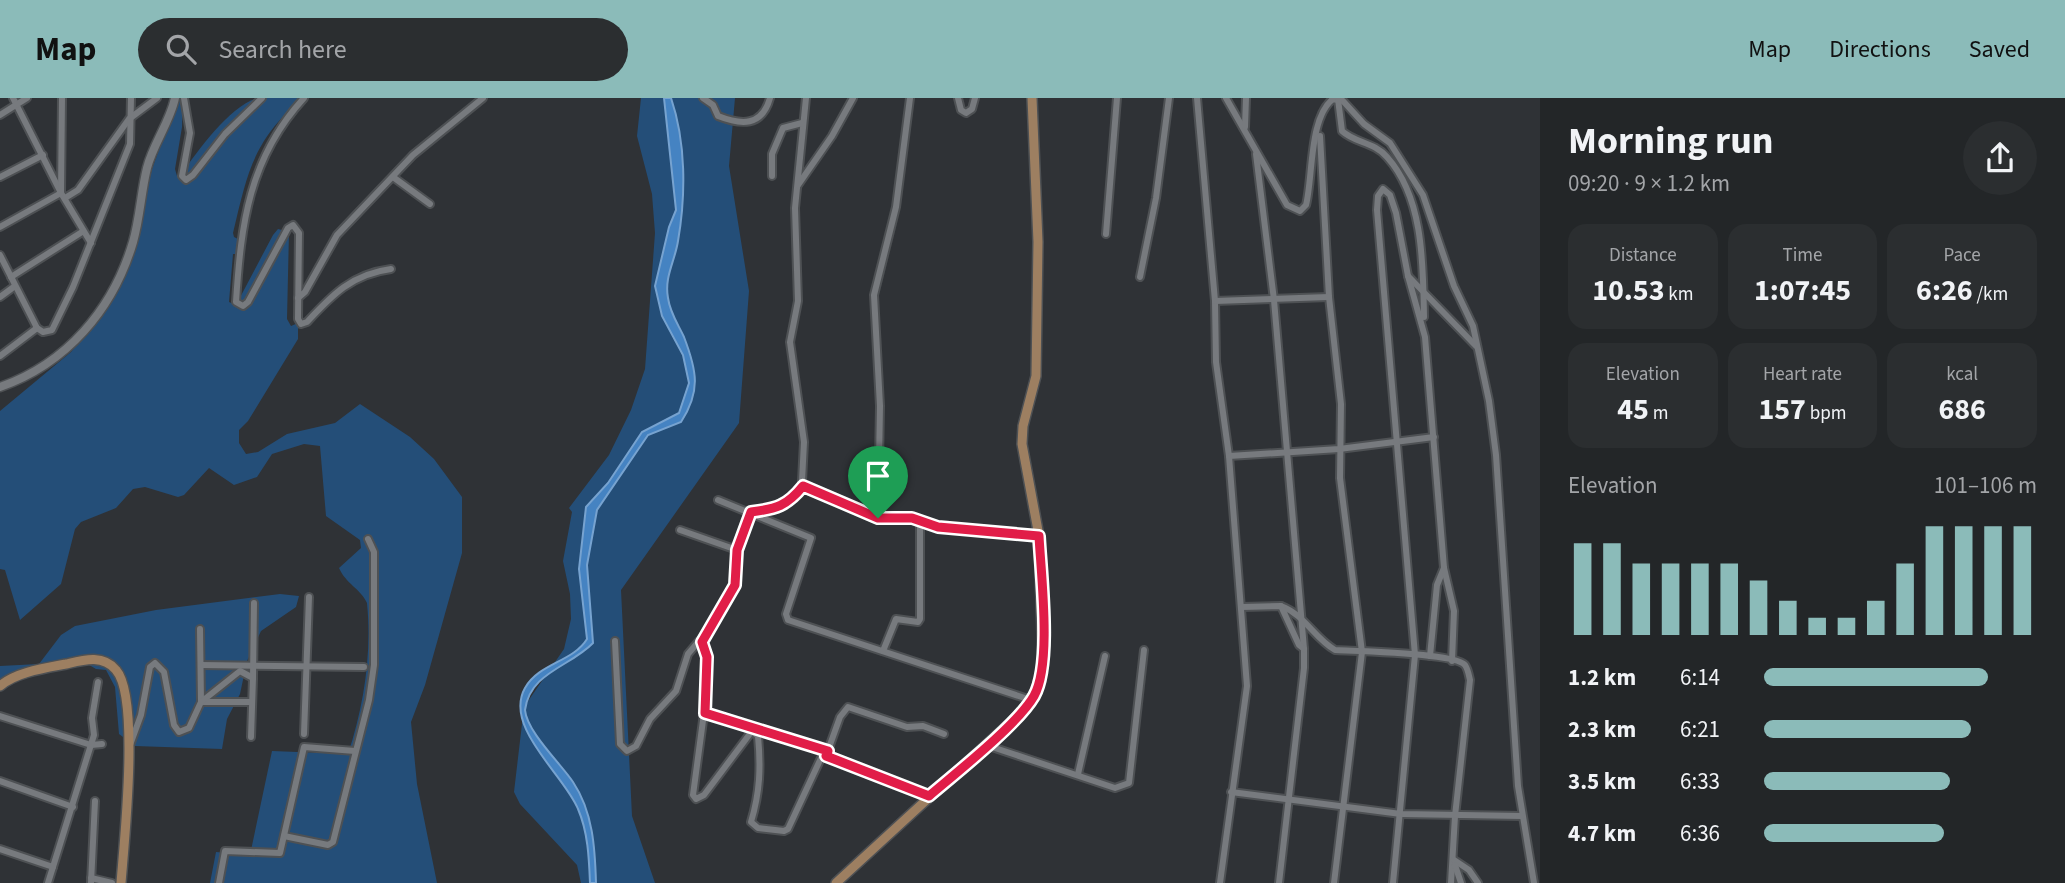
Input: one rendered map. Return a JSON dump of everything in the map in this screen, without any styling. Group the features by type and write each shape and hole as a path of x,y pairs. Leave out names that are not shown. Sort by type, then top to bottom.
{"main road":[{"path":"836,883 1031,700 1043,666 1039,536 1022,444 1023,426 1036,376 1038,242 1032,98"},
{"path":"0,686 19,675 94,659 108,663 122,678 129,746 121,883"}],"street":[{"path":"13,98 82,232 91,243"},
{"path":"0,115 27,98"},
{"path":"62,98 63,196"},
{"path":"0,255 37,328 43,332 52,330 91,243 130,144 131,98"},
{"path":"0,227 78,190 112,139 129,119 157,98"},
{"path":"0,387 29,377 50,363 84,334 110,297 133,242 148,164 175,98"},
{"path":"184,98 190,133 182,176 186,180 193,176 239,118 262,98"},
{"path":"304,98 275,132 257,174 242,230 236,302 240,306 248,302 288,228 293,225 299,233 298,319 303,324 334,293 357,277 391,269"},
{"path":"298,298 305,292 337,235 412,155 484,98"},
{"path":"703,98 713,105 718,116 736,123 748,123 762,116 770,98"},
{"path":"751,512 777,509 788,504 803,486 804,442 790,342 798,292 796,188 806,98"},
{"path":"796,188 832,136 853,98"},
{"path":"878,518 880,406 874,295 896,207 910,98"},
{"path":"958,98 961,110 967,113 972,109 975,98"},
{"path":"1106,234 1117,98"},
{"path":"1140,277 1156,198 1169,98"},
{"path":"1197,98 1215,301 1216,362 1229,456 1247,686 1220,883"},
{"path":"1226,98 1245,127 1255,151 1287,205 1300,211 1306,205 1309,195 1319,127 1329,102 1338,99"},
{"path":"1245,127 1246,98"},
{"path":"1338,99 1342,131 1375,146 1388,158 1407,192 1418,231 1444,568 1454,611 1452,661"},
{"path":"1338,99 1364,124 1390,143 1423,195 1454,286 1473,327 1496,455 1506,578 1507,655 1522,816 1534,883"},
{"path":"772,176 772,154 783,128 803,123"},
{"path":"1319,127 1329,297 1341,404 1339,449 1362,652 1334,883"},
{"path":"1255,151 1274,300 1304,649 1279,883"},
{"path":"0,177 43,155"},
{"path":"393,177 430,204"},
{"path":"1393,883 1415,654 1399,442 1377,210 1378,196 1383,189 1390,195 1396,213 1408,276 1424,327"},
{"path":"11,277 82,232"},
{"path":"1408,276 1477,348"},
{"path":"0,298 15,286"},
{"path":"1215,301 1329,297"},
{"path":"0,356 37,328"},
{"path":"1229,456 1339,449 1434,437"},
{"path":"803,486 878,518 912,518 938,527 1039,536"},
{"path":"718,499 811,538 786,617 1031,700"},
{"path":"751,512 737,550 735,585 702,642 707,657 705,713 694,797 700,798 704,794 752,731 758,736 761,771 760,791 751,822 758,828 784,831 788,829 821,758 827,753 840,718 848,707 906,727 923,726 944,734"},
{"path":"883,651 896,619 918,622 920,619 920,522"},
{"path":"680,530 737,550"},
{"path":"285,836 328,845 333,842 369,700 374,665 374,552 368,539"},
{"path":"1430,656 1437,586 1444,568"},
{"path":"304,734 309,597"},
{"path":"251,737 254,603"},
{"path":"1242,607 1281,606 1301,619 1328,646 1362,652 1415,654 1463,662 1470,680 1455,816 1451,883"},
{"path":"1281,606 1299,645 1304,649"},
{"path":"129,746 135,737 152,664 160,666 164,673 176,730 184,732 189,728 201,702 200,629"},
{"path":"615,641 620,744 627,751 636,746 650,719 676,691 688,654 696,642 702,642"},
{"path":"986,745 1115,788 1129,783 1144,650"},
{"path":"1078,774 1105,656"},
{"path":"201,664 364,667"},
{"path":"201,702 240,671 253,678"},
{"path":"48,883 91,745 98,682"},
{"path":"201,702 252,702"},
{"path":"705,713 827,753 929,796"},
{"path":"0,716 91,745 102,744"},
{"path":"219,883 225,851 278,855 285,836 304,747 355,751"},
{"path":"0,781 73,807"},
{"path":"1231,792 1401,814 1522,816"},
{"path":"96,800 91,880 112,883"},
{"path":"0,849 53,867"},
{"path":"1454,860 1461,883"},
{"path":"1454,860 1469,870 1478,883"}],"shaded area":[{"path":"183,98 182,127 175,169 177,176 182,174 196,153 226,119 248,102 258,98 302,98 273,129 255,158 233,233 234,237 242,241 238,254 233,254 229,302 236,305 273,235 278,229 289,232 287,319 291,326 298,323 298,339 248,421 239,430 239,443 246,454 258,452 287,434 335,423 360,404 410,437 434,459 462,497 462,553 425,685 411,722 417,784 437,883 210,883 216,852 250,855 272,751 348,754 358,717 367,660 367,603 339,568 361,548 360,540 326,516 320,446 304,444 272,454 257,477 234,485 209,468 184,495 178,497 145,487 133,489 116,508 81,522 75,529 61,584 20,620 5,570 0,569 0,411 71,352 112,300 132,256 152,169 175,106"},
{"path":"641,98 735,98 729,166 749,291 739,423 621,590 632,816 655,883 581,883 577,865 520,804 514,792 524,707 564,649 571,619 570,594 563,561 572,512 569,508 609,455 631,410 645,369 655,233 652,194 637,136"},
{"path":"664,98 671,98 676,115 683,169 681,223 667,290 670,309 692,360 695,381 692,400 681,422 648,435 597,510 587,565 593,643 543,678 528,697 525,710 532,728 573,782 585,806 595,857 596,883 590,883 586,836 578,809 529,735 522,719 520,703 531,680 573,653 587,639 579,569 586,507 608,483 642,432 679,413 689,383 683,355 662,316 655,286 669,227 676,210"},
{"path":"280,594 299,596 296,607 261,631 247,661 240,694 227,719 222,749 135,746 119,734 115,687 106,670 96,669 79,659 7,675 0,680 0,666 39,664 61,635 75,626 156,610"}],"route":[{"path":"803,486 878,518 912,518 938,527 1039,536 1043,666 1035,694 1021,713 929,796 826,756 828,751 705,713 707,657 702,642 735,585 737,550 751,512 777,509 788,504 803,486"}]}
